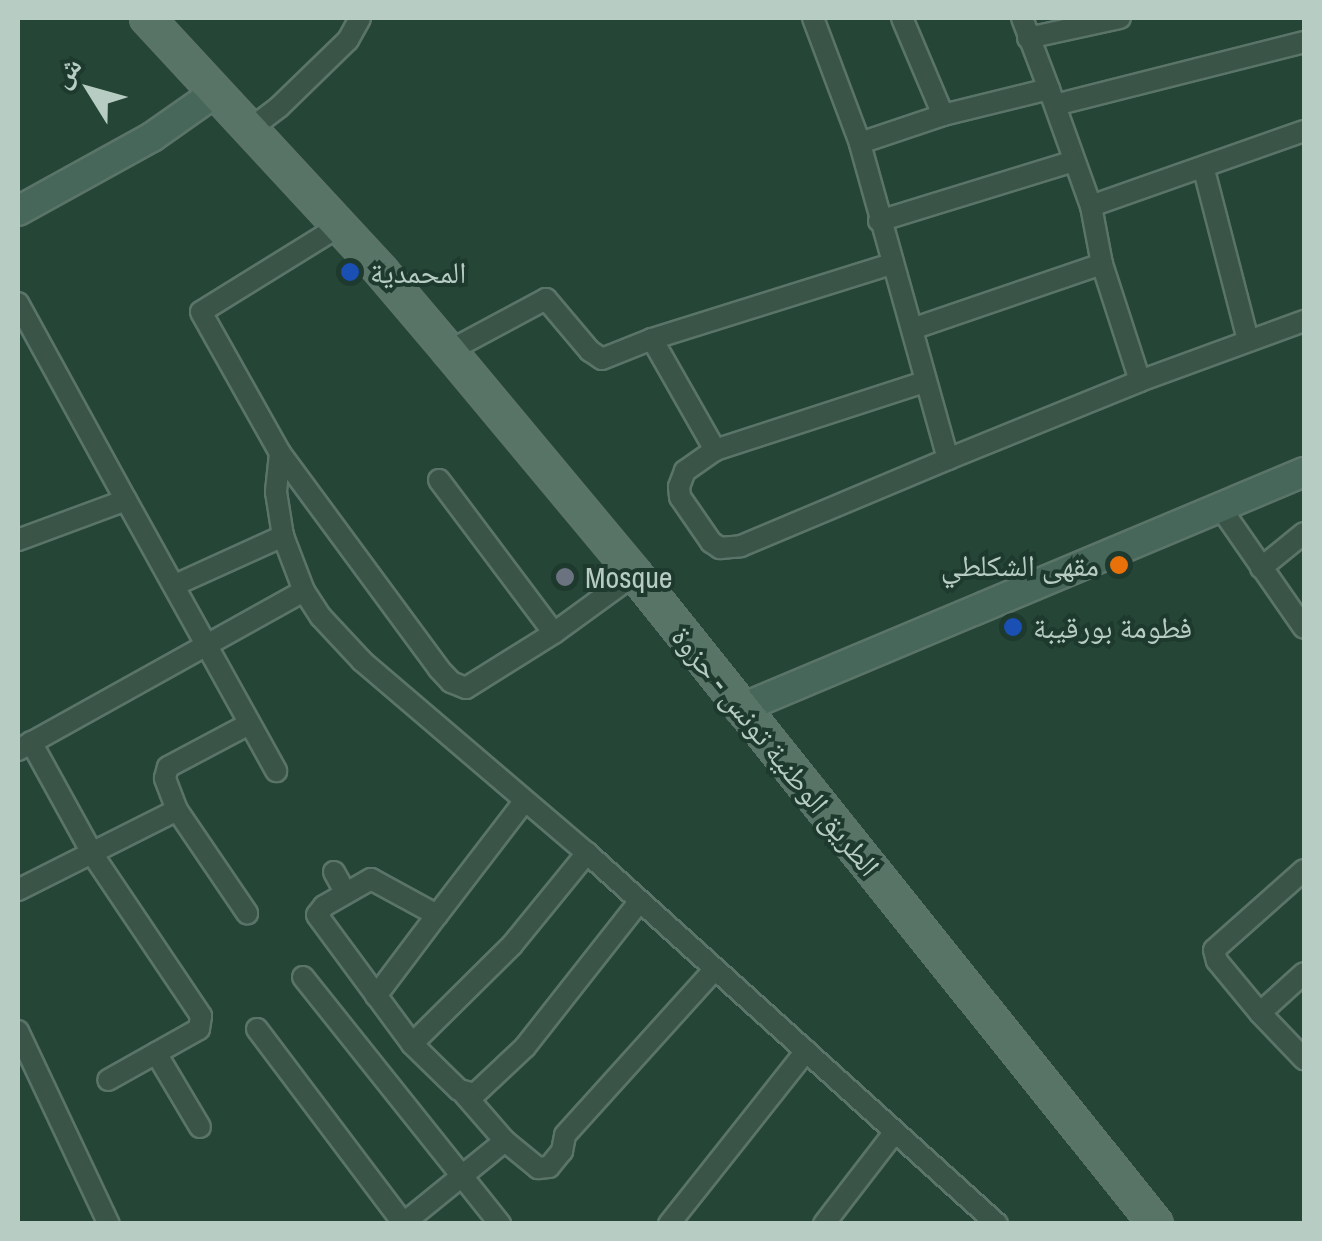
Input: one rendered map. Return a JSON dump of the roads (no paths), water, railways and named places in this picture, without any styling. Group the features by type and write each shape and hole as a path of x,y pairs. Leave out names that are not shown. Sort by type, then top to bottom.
{"main road":[{"name":"الطريق الوطنية تونس - حزوة","path":"146,18 449,351 635,574 1156,1224"}],"street":[{"path":"813,18 860,143 948,459"},
{"path":"902,18 943,115"},
{"path":"1120,18 1025,28 1054,96 1091,206 1102,264 1140,381"},
{"path":"250,129 279,107 356,21"},
{"path":"860,143 943,115 1054,96 1304,42"},
{"path":"18,211 152,137 216,92"},
{"path":"1091,206 1204,170 1304,131"},
{"path":"879,221 1074,160"},
{"path":"1204,170 1248,340"},
{"path":"338,227 202,312 280,453 451,682 466,688 482,681 635,574"},
{"path":"449,351 546,299 590,351 602,358 891,264"},
{"path":"912,329 1102,264"},
{"path":"18,303 276,771"},
{"path":"924,382 715,450 685,471 680,496 711,542 731,549 1140,381 1304,322"},
{"path":"652,339 715,450"},
{"path":"280,453 276,492 282,536 304,591 333,634 523,803 587,853 989,1221"},
{"path":"740,709 1304,472"},
{"path":"439,480 554,633"},
{"path":"18,540 126,500"},
{"path":"1220,507 1304,628"},
{"path":"1261,568 1304,533"},
{"path":"176,585 282,536"},
{"path":"108,1080 199,1030 200,1016 24,746 304,591"},
{"path":"248,913 178,810 164,778 168,767 249,724"},
{"path":"376,996 523,803"},
{"path":"18,890 178,810"},
{"path":"412,1044 512,945 587,853"},
{"path":"1304,870 1214,950 1217,960 1304,1059"},
{"path":"334,872 345,892"},
{"path":"437,914 377,880 366,880 319,911 319,922 412,1044 505,1141 538,1168 549,1167 562,1151 565,1135 714,970"},
{"path":"464,1094 475,1094 524,1047 639,902"},
{"path":"1260,1012 1304,973"},
{"path":"304,977 500,1224"},
{"path":"256,1030 404,1224 505,1141"},
{"path":"18,1031 109,1224"},
{"path":"669,1224 806,1052"},
{"path":"156,1053 200,1127"},
{"path":"824,1224 894,1134"}],"place":[{"name":"المحمدية","path":"350,272"},
{"name":"مقهى الشكلطي","path":"1119,565"},
{"name":"Mosque","path":"565,577"},
{"name":"فطومة بورقيبة","path":"1013,627"}]}
